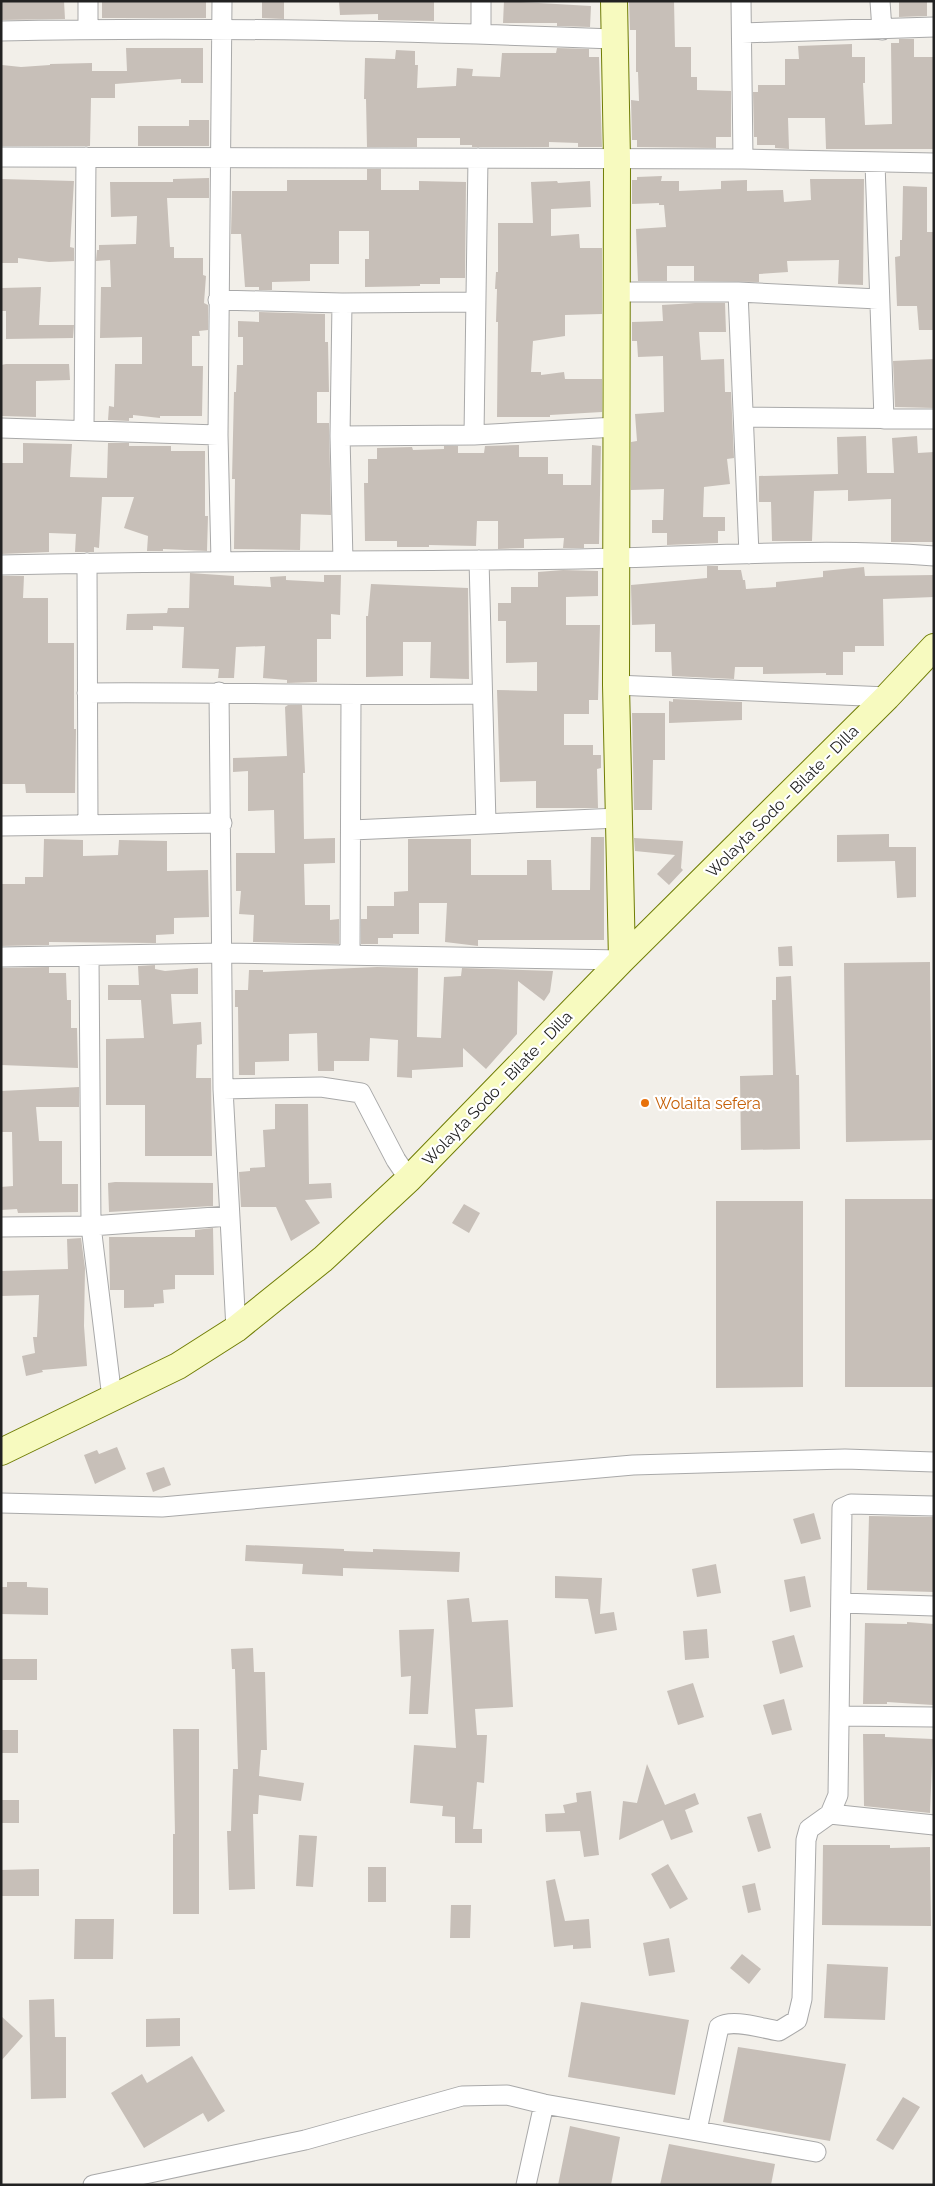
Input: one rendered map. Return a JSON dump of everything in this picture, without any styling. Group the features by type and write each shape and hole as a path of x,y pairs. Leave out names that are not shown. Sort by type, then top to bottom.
{"main road":[{"path":"614,1 616,160 616,685 622,960"},
{"name":"Wolayta Sodo - Bilate - Dilla","path":"1,1452 178,1366 236,1329 323,1259 409,1179 622,960 887,697 934,647"}],"street":[{"path":"88,1 88,29"},
{"path":"221,561 218,435 218,300 222,158 222,1"},
{"path":"481,1 481,33"},
{"path":"741,1 743,159"},
{"path":"880,1 882,30"},
{"path":"742,33 934,27"},
{"path":"1,31 88,29 481,33 613,39"},
{"path":"1,157 743,159 934,163"},
{"path":"84,429 86,157"},
{"path":"474,435 474,302 478,158"},
{"path":"875,163 878,299 884,419"},
{"path":"616,292 738,292 878,299"},
{"path":"738,292 749,554"},
{"path":"218,300 342,303 474,302"},
{"path":"342,303 340,436 343,561"},
{"path":"744,417 934,419"},
{"path":"340,436 474,435 616,427"},
{"path":"1,428 84,429 218,435"},
{"path":"1,565 617,558 749,554 906,554 934,556"},
{"path":"479,560 486,823"},
{"path":"87,563 88,824"},
{"path":"616,685 887,697"},
{"path":"87,693 219,692 351,696 482,694"},
{"path":"219,692 222,823 223,1089 236,1329"},
{"path":"350,955 352,830 351,696"},
{"path":"352,830 618,818"},
{"path":"1,826 222,823"},
{"path":"1,957 88,957 222,953 622,960"},
{"path":"88,957 91,1226 112,1398"},
{"path":"223,1089 321,1087 361,1093 396,1160 409,1179"},
{"path":"1,1227 91,1226 229,1216"},
{"path":"1,1503 162,1507 633,1465 846,1460 934,1462"},
{"path":"697,2130 719,2027 724,2024 740,2025 779,2031 797,2020 802,1998 806,1840 809,1829 830,1814 838,1795 842,1508 851,1504 934,1506"},
{"path":"840,1604 934,1606"},
{"path":"839,1716 934,1717"},
{"path":"830,1814 934,1825"},
{"path":"93,2185 305,2140 462,2096 507,2095 544,2104 816,2152"},
{"path":"526,2185 544,2104"}],"building":[{"path":"1,1 64,1 65,19 1,20"},
{"path":"102,1 206,1 206,18 102,18"},
{"path":"262,1 284,1 284,19 262,18"},
{"path":"339,1 434,1 434,21 378,20 378,14 340,15"},
{"path":"504,1 591,6 590,27 557,26 557,23 503,23"},
{"path":"629,1 674,1 675,47 691,47 691,77 697,77 697,90 731,91 731,137 716,137 716,148 637,147 637,140 632,140 631,100 639,101 638,72 636,72 636,30 630,30"},
{"path":"899,1 927,1 927,16 899,17"},
{"path":"899,39 914,39 914,57 934,57 934,149 826,149 825,118 788,118 789,149 775,148 775,145 757,145 757,137 754,137 753,92 758,92 758,85 785,85 785,59 799,59 798,46 852,44 852,57 865,57 865,83 863,83 865,125 892,124 891,43 899,43"},
{"path":"126,48 203,48 203,83 181,83 181,79 115,84 115,98 91,98 90,146 1,146 2,65 21,67 92,63 92,71 127,71"},
{"path":"557,48 589,49 589,57 599,57 602,147 578,147 578,143 549,142 549,147 472,147 472,145 460,145 460,138 417,138 417,147 367,147 366,99 364,99 365,58 395,59 396,50 415,51 415,65 418,65 417,88 456,86 457,68 473,69 472,76 500,77 502,53 556,53"},
{"path":"189,120 209,120 209,146 138,146 138,126 189,126"},
{"path":"367,169 381,169 381,190 419,190 419,181 466,182 465,278 440,278 440,284 420,284 420,286 365,287 365,259 369,259 369,231 339,231 339,264 310,264 310,281 272,282 272,290 259,290 259,287 245,287 241,234 231,234 232,191 287,191 287,180 367,180"},
{"path":"662,176 661,181 679,181 679,191 721,189 721,181 747,180 747,191 783,190 784,202 811,200 810,179 864,179 863,285 838,284 839,260 787,261 788,272 759,274 759,282 694,281 694,266 667,266 667,281 638,281 636,229 666,227 664,205 659,205 659,203 632,204 632,180 637,180 637,177"},
{"path":"209,178 209,198 167,198 170,247 174,247 174,258 203,258 203,275 206,276 204,303 208,305 208,330 199,331 200,336 192,336 192,366 203,366 202,416 160,416 160,418 133,415 133,418 129,418 129,421 108,420 109,406 114,407 115,364 142,364 142,337 100,338 101,287 111,287 110,260 96,261 97,250 99,250 99,245 136,244 137,216 111,217 110,182 173,182 173,179"},
{"path":"1,179 74,181 70,247 74,248 74,261 49,262 18,258 18,263 1,263"},
{"path":"557,181 558,183 590,181 591,207 551,209 551,236 579,234 580,248 602,248 602,314 565,315 565,336 533,341 531,372 541,372 541,375 564,372 565,379 602,379 602,412 550,415 550,417 497,417 498,322 496,322 497,289 495,289 496,272 498,272 498,223 533,223 531,182"},
{"path":"903,186 927,187 927,232 934,232 934,330 919,330 917,306 897,306 895,257 900,256 900,240 902,240"},
{"path":"41,287 39,325 74,325 73,338 6,339 6,311 2,311 2,288"},
{"path":"725,303 726,332 699,332 701,360 724,359 725,392 731,392 734,458 727,459 730,484 704,487 703,517 725,517 725,531 718,531 718,543 667,545 667,533 652,533 652,520 663,520 664,489 631,490 631,442 637,441 635,414 664,412 663,356 638,357 637,341 632,341 632,322 663,321 662,305"},
{"path":"259,312 325,314 325,342 328,342 329,392 317,392 317,423 329,423 331,515 301,514 300,550 234,549 235,479 232,479 234,392 236,392 237,365 243,365 243,337 238,337 238,321 259,322"},
{"path":"934,359 934,408 895,407 893,361"},
{"path":"69,364 70,380 36,381 36,417 1,416 1,365"},
{"path":"866,436 867,473 894,473 892,438 917,436 918,453 934,452 934,542 891,542 891,499 848,501 848,490 814,491 812,541 772,541 771,502 759,502 759,476 838,474 837,437"},
{"path":"23,443 72,444 70,477 107,478 108,443 129,443 129,446 171,446 171,451 205,451 205,516 208,516 207,551 163,549 163,551 147,551 148,536 124,528 134,497 102,497 99,548 94,547 94,552 75,552 76,534 49,533 49,552 1,554 1,463 23,463"},
{"path":"519,445 519,457 548,457 548,474 563,474 563,485 591,485 592,445 601,446 599,544 584,544 584,548 563,548 564,538 524,539 524,548 498,549 498,521 477,521 476,546 429,545 429,547 397,547 397,541 365,541 364,483 368,483 368,459 377,459 377,448 412,447 413,450 444,449 444,446 458,446 458,453 484,453 485,446"},
{"path":"707,566 718,566 718,570 741,570 746,589 776,587 776,582 823,577 823,571 864,567 865,576 934,575 934,597 883,599 884,646 855,646 855,652 843,652 843,675 826,675 826,673 763,674 763,667 735,667 734,679 672,676 671,652 655,652 655,624 632,625 631,585 707,578"},
{"path":"563,570 598,571 598,596 566,597 566,625 600,625 598,700 589,700 589,714 564,714 564,745 593,745 593,755 601,755 601,768 597,769 598,808 536,808 536,781 500,782 497,690 537,691 537,662 506,663 506,621 498,621 498,603 511,603 511,587 538,587 538,572"},
{"path":"190,573 234,576 234,585 271,587 270,577 286,576 286,580 324,582 324,575 341,575 340,615 331,614 331,639 317,639 317,682 287,683 287,680 263,678 265,646 236,647 234,678 218,678 219,669 182,668 184,627 153,626 153,630 126,630 127,614 167,613 168,608 189,608"},
{"path":"1,576 24,576 23,598 48,598 48,643 74,643 75,793 26,793 25,784 1,784"},
{"path":"371,584 468,588 469,679 430,678 431,642 403,642 403,676 366,677 366,616 368,616"},
{"path":"673,699 742,702 742,720 669,723 669,701 673,702"},
{"path":"288,705 302,705 305,773 303,773 304,839 335,838 335,863 304,864 305,905 330,905 330,920 339,919 339,944 253,942 254,915 239,914 241,891 236,891 236,853 275,853 274,810 248,811 248,771 233,772 233,758 287,756 285,707"},
{"path":"632,713 665,713 665,760 653,760 652,810 634,810"},
{"path":"889,834 889,847 916,847 916,897 897,898 895,861 837,862 837,835"},
{"path":"591,837 604,837 604,940 478,940 478,946 445,942 447,903 419,903 419,934 393,934 393,938 378,938 378,944 361,944 361,919 367,919 367,906 394,906 394,892 408,891 408,839 471,839 471,875 527,875 527,860 551,860 552,890 590,890"},
{"path":"634,838 683,841 681,868 683,870 669,885 657,874 675,855 635,851"},
{"path":"44,839 83,840 83,856 118,855 119,840 167,841 167,871 208,870 209,917 174,918 174,934 156,935 156,943 49,942 49,945 1,946 1,884 25,884 25,877 43,877"},
{"path":"792,946 793,966 779,966 778,947"},
{"path":"930,962 932,1140 846,1142 844,963"},
{"path":"155,965 155,969 165,971 198,968 198,994 171,994 173,1024 201,1022 202,1044 197,1045 196,1078 211,1078 212,1156 145,1156 145,1105 106,1105 106,1039 144,1038 141,1000 108,1000 108,985 139,985 138,966"},
{"path":"49,967 49,973 66,973 67,1000 71,1000 71,1028 77,1028 78,1068 1,1065 1,968"},
{"path":"377,967 418,968 417,1037 441,1038 444,977 461,976 462,968 553,971 550,992 544,1001 518,981 517,1034 486,1069 463,1048 463,1067 412,1070 412,1078 397,1077 398,1040 370,1038 369,1061 334,1061 334,1071 318,1071 317,1033 289,1034 289,1061 255,1062 255,1075 239,1075 238,1007 235,1007 235,990 248,990 249,970 263,970 263,972"},
{"path":"791,976 796,1075 799,1075 800,1149 741,1150 740,1076 773,1075 772,1000 776,1000 776,977"},
{"path":"79,1087 79,1107 36,1107 39,1141 62,1141 62,1184 78,1184 78,1212 18,1213 17,1209 1,1210 1,1187 13,1186 12,1132 1,1132 1,1091"},
{"path":"275,1104 308,1104 309,1184 331,1183 332,1198 305,1200 320,1223 291,1241 276,1207 241,1207 239,1172 250,1171 250,1168 265,1167 263,1130 275,1129"},
{"path":"108,1183 213,1183 213,1206 109,1212"},
{"path":"845,1199 933,1199 933,1387 845,1387"},
{"path":"716,1201 803,1201 803,1387 716,1388"},
{"path":"464,1204 480,1213 469,1233 452,1223"},
{"path":"213,1228 214,1275 175,1275 175,1289 163,1290 164,1303 154,1304 154,1307 124,1308 124,1290 110,1290 109,1237 195,1237 195,1230"},
{"path":"81,1238 85,1268 84,1326 87,1366 42,1370 43,1372 26,1376 22,1356 35,1353 33,1337 37,1337 39,1295 1,1296 1,1271 68,1269 67,1239"},
{"path":"117,1447 126,1469 95,1484 84,1455 97,1450 99,1454"},
{"path":"164,1467 171,1485 153,1492 146,1473"},
{"path":"814,1513 821,1539 801,1544 793,1519"},
{"path":"869,1516 934,1517 934,1592 867,1590"},
{"path":"246,1545 373,1552 373,1549 460,1552 459,1572 343,1568 343,1576 302,1574 303,1564 245,1561"},
{"path":"716,1564 721,1593 697,1597 692,1569"},
{"path":"555,1576 602,1578 600,1614 614,1612 617,1630 595,1634 588,1599 555,1598"},
{"path":"805,1576 811,1607 790,1612 784,1580"},
{"path":"7,1582 27,1582 27,1587 48,1588 48,1615 1,1614 1,1587 7,1587"},
{"path":"469,1598 472,1622 508,1620 513,1707 475,1709 477,1735 487,1735 484,1783 477,1782 473,1829 482,1829 482,1843 455,1843 455,1817 442,1816 443,1806 410,1803 414,1745 456,1748 447,1600"},
{"path":"907,1622 934,1624 933,1705 887,1702 887,1704 863,1704 865,1623 907,1624"},
{"path":"434,1629 428,1714 409,1714 411,1676 401,1677 399,1630"},
{"path":"707,1629 709,1658 685,1660 683,1631"},
{"path":"794,1635 803,1667 780,1674 772,1641"},
{"path":"253,1648 254,1672 265,1672 267,1750 261,1750 259,1776 304,1783 301,1801 259,1795 258,1814 253,1814 255,1889 229,1890 227,1831 231,1831 233,1769 238,1769 235,1669 232,1669 231,1649"},
{"path":"1,1659 37,1659 37,1680 1,1680"},
{"path":"693,1683 704,1717 678,1725 667,1691"},
{"path":"784,1699 792,1730 772,1735 763,1705"},
{"path":"173,1729 199,1729 199,1914 173,1914 173,1834 175,1834"},
{"path":"1,1730 18,1730 18,1753 1,1753"},
{"path":"863,1734 885,1734 885,1737 933,1739 930,1813 864,1806"},
{"path":"647,1764 665,1805 695,1793 699,1804 685,1810 693,1832 671,1840 663,1820 619,1840 623,1801 637,1803"},
{"path":"591,1791 599,1855 584,1857 580,1831 546,1832 545,1814 565,1813 563,1805 577,1802 576,1793"},
{"path":"1,1800 19,1800 19,1823 1,1823"},
{"path":"761,1813 771,1848 758,1852 747,1817"},
{"path":"299,1835 317,1836 313,1887 296,1886"},
{"path":"823,1845 890,1845 890,1848 930,1847 931,1926 822,1925"},
{"path":"668,1864 688,1899 670,1909 651,1874"},
{"path":"368,1867 386,1867 386,1902 368,1902"},
{"path":"39,1869 39,1896 1,1896 1,1870"},
{"path":"555,1879 565,1921 589,1919 591,1948 573,1949 573,1945 554,1947 546,1881"},
{"path":"755,1883 761,1910 748,1913 742,1886"},
{"path":"451,1905 471,1905 470,1938 450,1938"},
{"path":"75,1919 114,1919 113,1959 74,1959"},
{"path":"669,1938 675,1972 649,1976 643,1943"},
{"path":"742,1954 761,1969 749,1984 730,1968"},
{"path":"827,1964 888,1967 885,2020 824,2018"},
{"path":"54,1999 55,2037 66,2037 66,2098 31,2099 29,2000"},
{"path":"581,2002 689,2020 675,2095 568,2077"},
{"path":"1,2016 23,2036 1,2061"},
{"path":"180,2018 180,2046 146,2047 146,2019"},
{"path":"738,2047 846,2064 830,2141 723,2122"},
{"path":"192,2056 225,2111 208,2122 203,2113 144,2148 111,2093 142,2074 147,2083"},
{"path":"903,2097 920,2107 893,2150 876,2140"},
{"path":"570,2126 620,2137 611,2185 558,2185"},
{"path":"669,2144 775,2164 771,2185 660,2185"}],"place":[{"name":"Wolaita sefera","path":"645,1103"}]}
